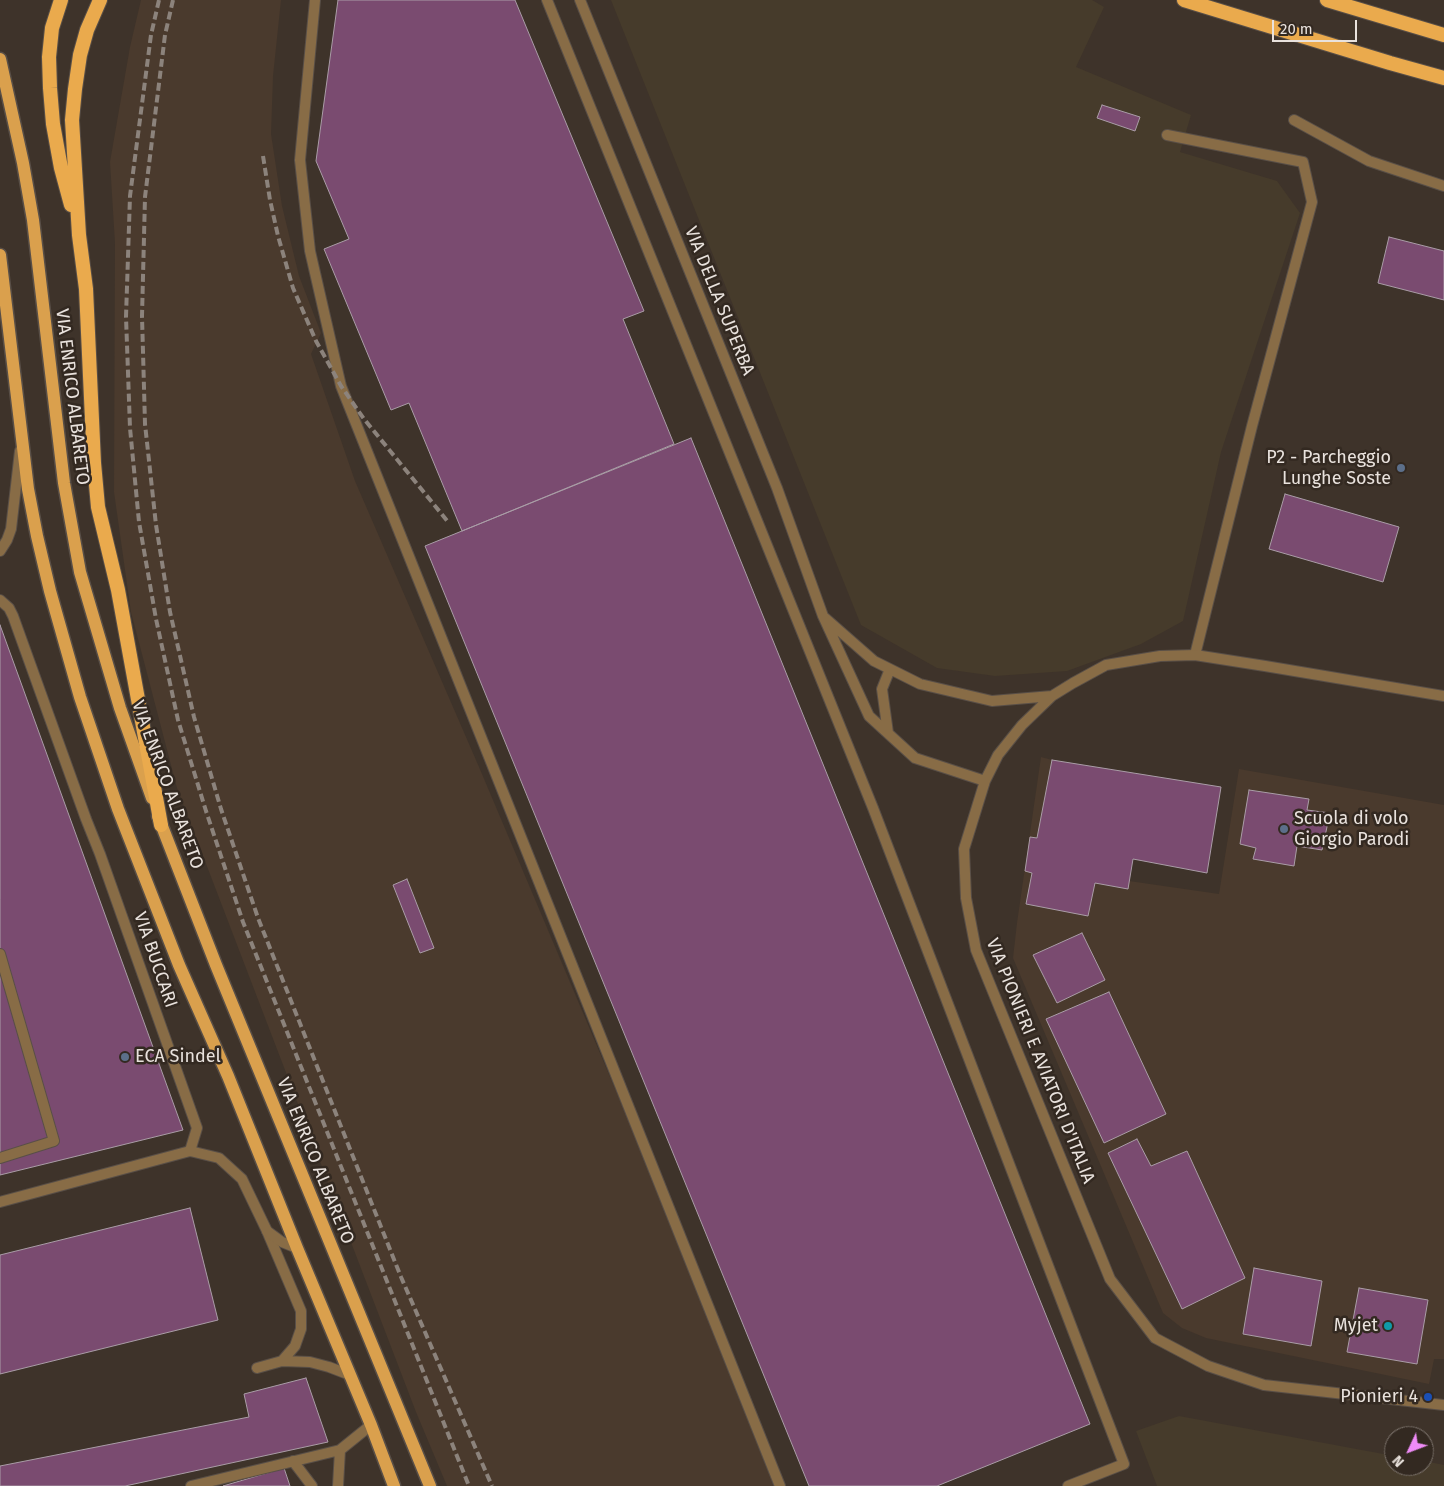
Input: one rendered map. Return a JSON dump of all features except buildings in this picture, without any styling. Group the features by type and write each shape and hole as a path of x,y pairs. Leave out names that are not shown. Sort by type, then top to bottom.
{"highway":[{"path":"61,0 52,28 49,57 50,88 53,124 61,168 79,235"},
{"path":"100,0 87,30 80,55 72,120 79,235 86,288 94,463 98,507 118,590 161,825"},
{"path":"1185,0 1444,78"},
{"path":"1328,0 1444,35"}],"main road":[{"name":"VIA ENRICO ALBARETO","path":"0,59 23,162 33,220 64,483 80,572 120,708 161,825 216,965 430,1486"},
{"path":"0,256 22,440 34,517 50,590 80,697 118,809 180,965 228,1076 371,1425 394,1486"}],"street":[{"path":"315,0 300,160 310,251 341,386 780,1486"},
{"path":"547,0 874,808 1124,1464 1068,1486"},
{"name":"VIA DELLA SUPERBA","path":"580,0 777,488 823,616 869,716 915,758 985,781"},
{"path":"1294,120 1369,161 1444,186"},
{"path":"1167,135 1303,162 1312,202 1252,426 1195,656"},
{"path":"0,551 7,540 12,523 22,440"},
{"name":"VIA BUCCARI","path":"0,600 9,608 13,616 100,854 196,1128 190,1151"},
{"name":"VIA DELLA SUPERBA","path":"823,616 874,660 920,684 992,701 1052,696"},
{"name":"VIA PIONIERI E AVIATORI D'ITALIA","path":"1444,696 1195,656 1160,656 1106,665 1073,682 1052,696 1022,725 998,755 985,781 964,849 966,898 976,950 1110,1279 1155,1338 1208,1366 1264,1385 1444,1406"},
{"path":"888,733 882,689 890,669"},
{"path":"0,954 54,1141 0,1158"},
{"path":"0,1202 190,1151 219,1158 242,1179 267,1230 301,1312 302,1329 295,1346 282,1361"},
{"path":"267,1230 282,1242 297,1248"},
{"path":"257,1368 282,1361 310,1362 350,1375"},
{"path":"191,1486 340,1450 371,1425"},
{"path":"338,1486 340,1450"},
{"path":"293,1461 312,1486"}],"shaded area":[{"path":"141,0 281,0 273,76 271,134 282,206 299,276 321,333 311,354 355,481 479,767 767,1448 777,1486 447,1486 416,1412 177,788 131,612 114,492 115,243 110,162 130,47"},
{"path":"611,0 1092,0 1104,7 1076,67 1191,115 1180,152 1277,181 1300,213 1221,452 1183,621 1141,644 1067,671 995,676 937,668 861,625"},
{"path":"1041,757 1052,760 1129,881 1219,894 1239,769 1444,805 1444,1359 1434,1359 1429,1384 1206,1338 1182,1328 1163,1313 1013,958"},
{"path":"1179,1416 1384,1454 1384,1476 1434,1476 1434,1463 1444,1465 1444,1486 1157,1486 1136,1431"}],"railway":[{"path":"159,0 151,35 130,196 126,317 130,428 139,522 156,619 178,720 243,922 469,1486"},
{"path":"173,0 165,35 145,197 142,316 145,424 156,525 170,612 194,717 221,809 258,918 401,1277 492,1486"},
{"path":"263,156 278,236 293,288 316,341 341,386 364,419 449,523"}],"place":[{"name":"P2 - Parcheggio Lunghe Soste","path":"1401,468"},
{"name":"Scuola di volo Giorgio Parodi","path":"1284,829"},
{"name":"ECA Sindel","path":"125,1057"},
{"name":"Myjet","path":"1388,1326"},
{"name":"Pionieri 4","path":"1428,1397"}]}
